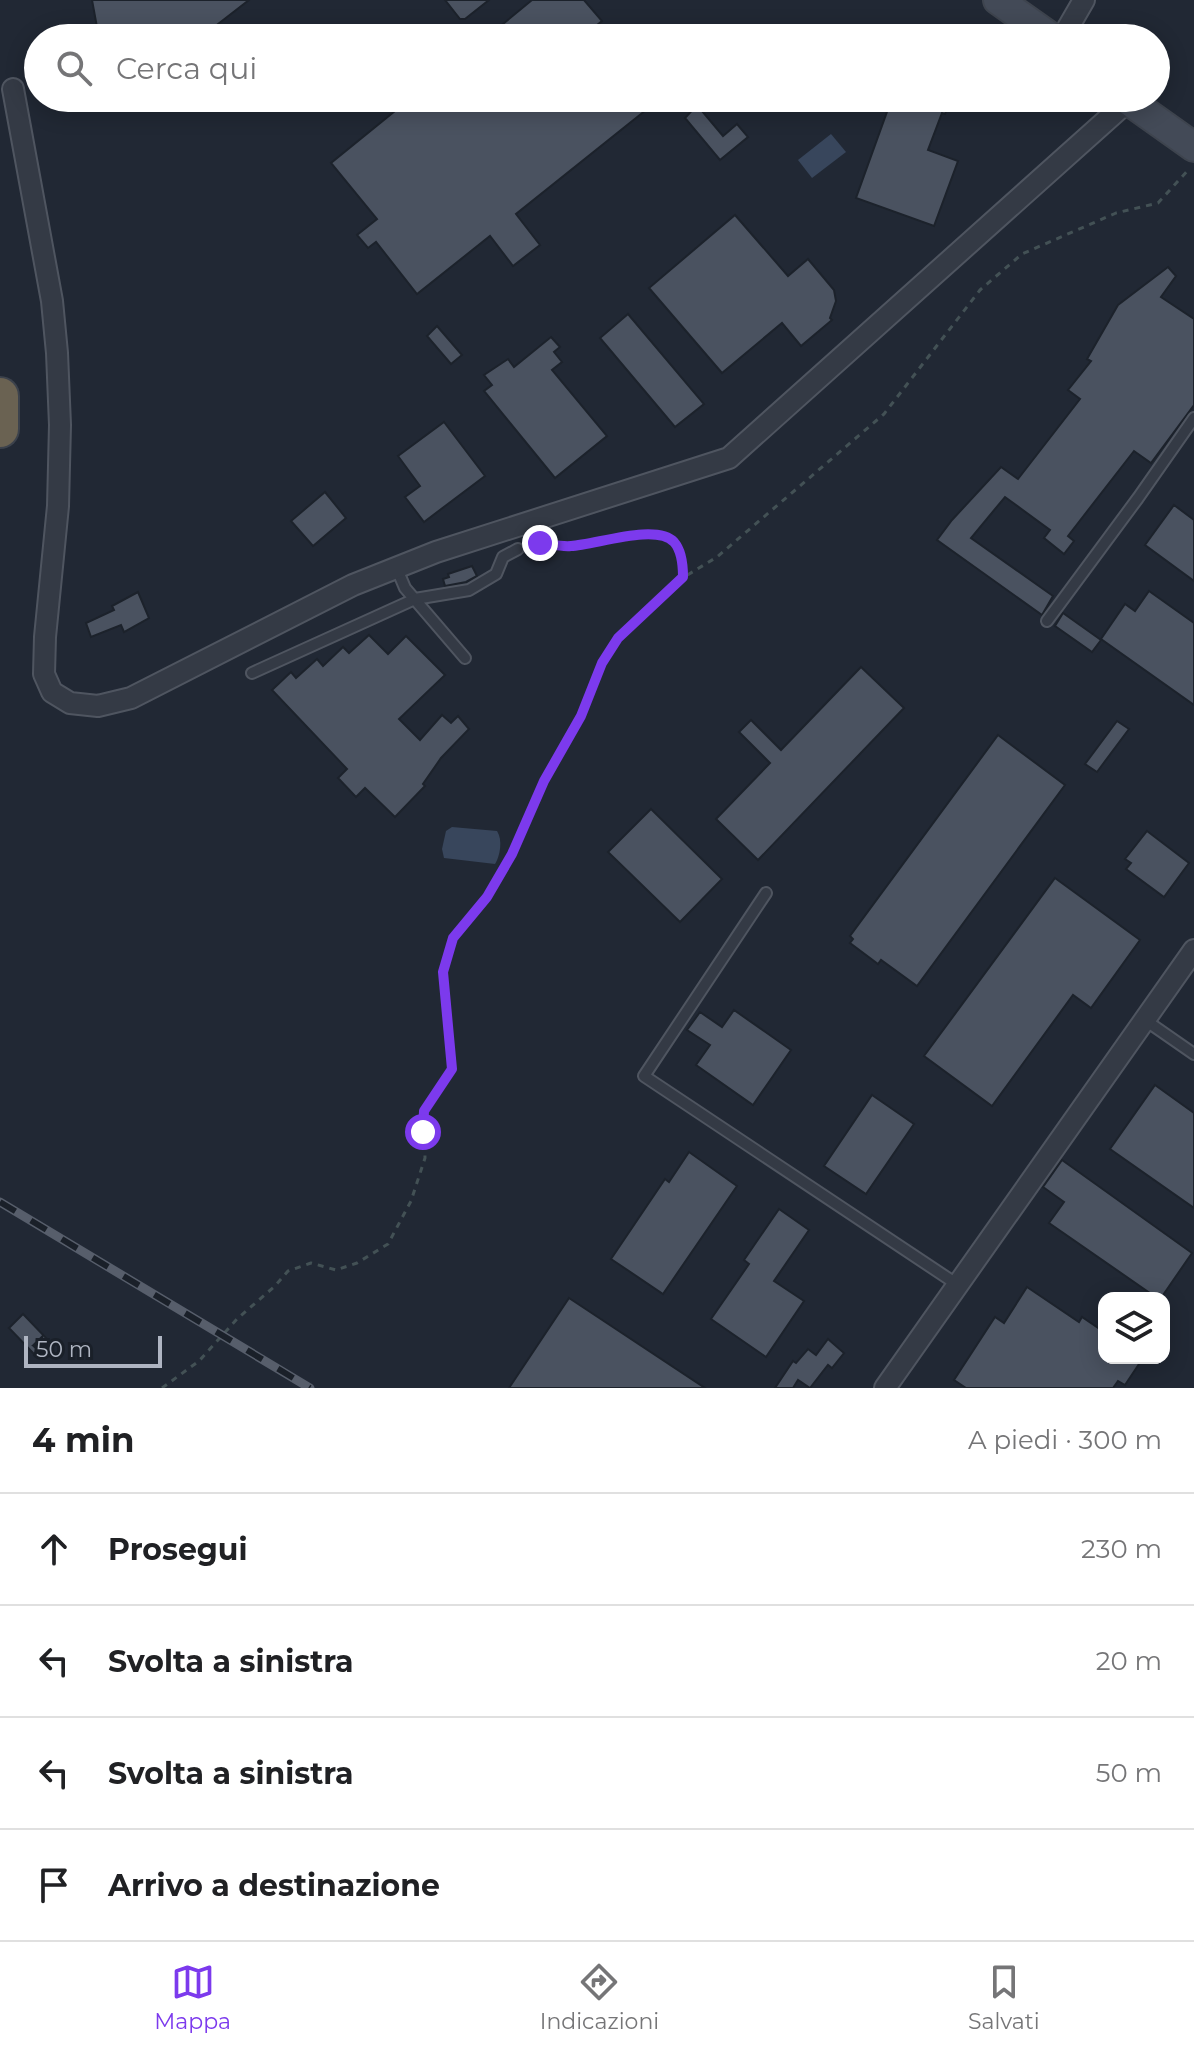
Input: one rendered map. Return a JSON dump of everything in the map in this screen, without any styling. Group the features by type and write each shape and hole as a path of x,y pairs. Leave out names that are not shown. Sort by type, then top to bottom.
{"highway":[{"path":"0,396 0,429"}],"main road":[{"path":"998,0 1032,24"},
{"path":"1145,112 1194,147"}],"street":[{"path":"1070,24 1084,0"},
{"path":"13,89 52,301 57,353 60,425 58,506 44,674 52,692 70,703 98,706 131,698 322,599 436,552 729,458 1113,112"},
{"path":"885,1388 1194,950"}],"lane":[{"path":"1047,621 1194,418"},
{"path":"252,673 415,599 469,590 496,574 503,557 518,549"},
{"path":"397,569 405,588 465,658"},
{"path":"766,893 644,1076 958,1285"},
{"path":"1145,1020 1194,1054"}],"path":[{"path":"162,1388 199,1361 237,1319 288,1271 311,1263 336,1270 357,1263 388,1244 411,1201 425,1158 424,1111 452,1069 443,972 453,938 487,897 512,854 544,781 581,716 602,663 618,638 683,577 717,557 884,414 980,290 1022,254 1116,213 1158,203 1193,165"},
{"path":"518,549 540,543 568,547 637,535 663,536 674,542 683,561 683,577"}],"water":[{"path":"831,134 846,152 812,178 798,160"},
{"path":"452,827 497,831 500,848 495,864 444,858 442,849 446,831"}],"building":[{"path":"92,0 249,0 218,24 96,24"},
{"path":"445,0 489,0 465,19 460,19"},
{"path":"532,0 584,0 602,21 598,24 503,24"},
{"path":"394,112 644,112 516,214 540,245 513,266 490,236 417,294 376,242 368,248 357,235 377,219 331,163"},
{"path":"691,112 703,112 723,136 737,124 748,137 720,160 685,118"},
{"path":"887,112 946,112 942,113 928,150 958,161 934,226 856,198"},
{"path":"735,215 788,276 808,259 834,290 836,301 832,320 801,346 782,323 722,373 649,288"},
{"path":"1168,267 1176,276 1161,297 1194,319 1194,405 1151,463 1134,451 1068,536 1074,541 1064,554 1044,538 1050,530 1005,497 971,538 1053,596 1042,615 937,540 1001,467 1018,479 1080,399 1068,390 1091,361 1087,359 1118,305"},
{"path":"628,314 704,404 675,427 600,338"},
{"path":"437,326 462,355 451,364 427,336"},
{"path":"551,337 560,347 554,352 562,362 552,370 607,436 555,478 484,391 492,385 484,375 508,359 514,367"},
{"path":"444,422 485,476 424,522 405,497 420,486 398,456"},
{"path":"325,492 346,518 313,546 291,521"},
{"path":"1174,505 1194,520 1194,581 1145,545"},
{"path":"472,566 477,576 466,582 445,586 443,579 449,577 448,574"},
{"path":"1149,591 1194,623 1194,705 1101,639 1125,604 1135,611"},
{"path":"138,592 149,618 124,632 121,625 91,637 86,623 114,610 112,606"},
{"path":"1063,613 1101,640 1092,652 1055,626"},
{"path":"369,635 388,654 406,636 445,675 399,719 420,740 442,715 451,723 458,716 469,729 441,758 423,784 425,786 395,817 365,788 356,797 338,778 347,769 272,690 291,672 296,678 317,659 323,666 343,647 349,653"},
{"path":"861,667 904,708 758,860 716,819 770,763 739,732 751,720 781,750"},
{"path":"1117,721 1129,729 1097,772 1085,764"},
{"path":"998,735 1065,785 917,986 881,960 878,964 850,943 853,939 850,936"},
{"path":"651,809 722,879 680,922 608,852"},
{"path":"1147,831 1189,863 1164,897 1126,869 1131,863 1125,859"},
{"path":"1055,878 1140,940 1091,1008 1073,995 992,1106 924,1056"},
{"path":"734,1010 791,1050 753,1105 696,1065 710,1045 687,1030 700,1012 722,1027"},
{"path":"1155,1085 1194,1113 1194,1208 1110,1149"},
{"path":"872,1095 914,1124 866,1194 824,1166"},
{"path":"689,1152 737,1186 663,1294 611,1259 665,1179 669,1182"},
{"path":"1062,1160 1192,1253 1165,1292 1148,1292 1049,1223 1064,1202 1043,1187"},
{"path":"779,1209 809,1230 774,1281 804,1301 766,1357 711,1319 749,1264 744,1260"},
{"path":"1027,1287 1079,1322 1082,1317 1098,1328 1098,1364 1139,1364 1125,1385 1118,1381 1113,1388 966,1388 954,1380 995,1317 1004,1323"},
{"path":"569,1298 705,1388 509,1388"},
{"path":"23,1314 48,1340 34,1354 9,1328"},
{"path":"828,1339 844,1353 832,1368 828,1365 810,1388 798,1380 793,1388 775,1388 793,1361 796,1363 808,1349 816,1355"}],"railway":[{"path":"0,1202 310,1388"}],"route":[{"path":"423,1132 424,1111 452,1069 443,972 453,938 487,897 512,854 544,781 581,716 602,663 618,638 683,577 683,561 674,542 663,536 637,535 568,547 540,543"}]}
